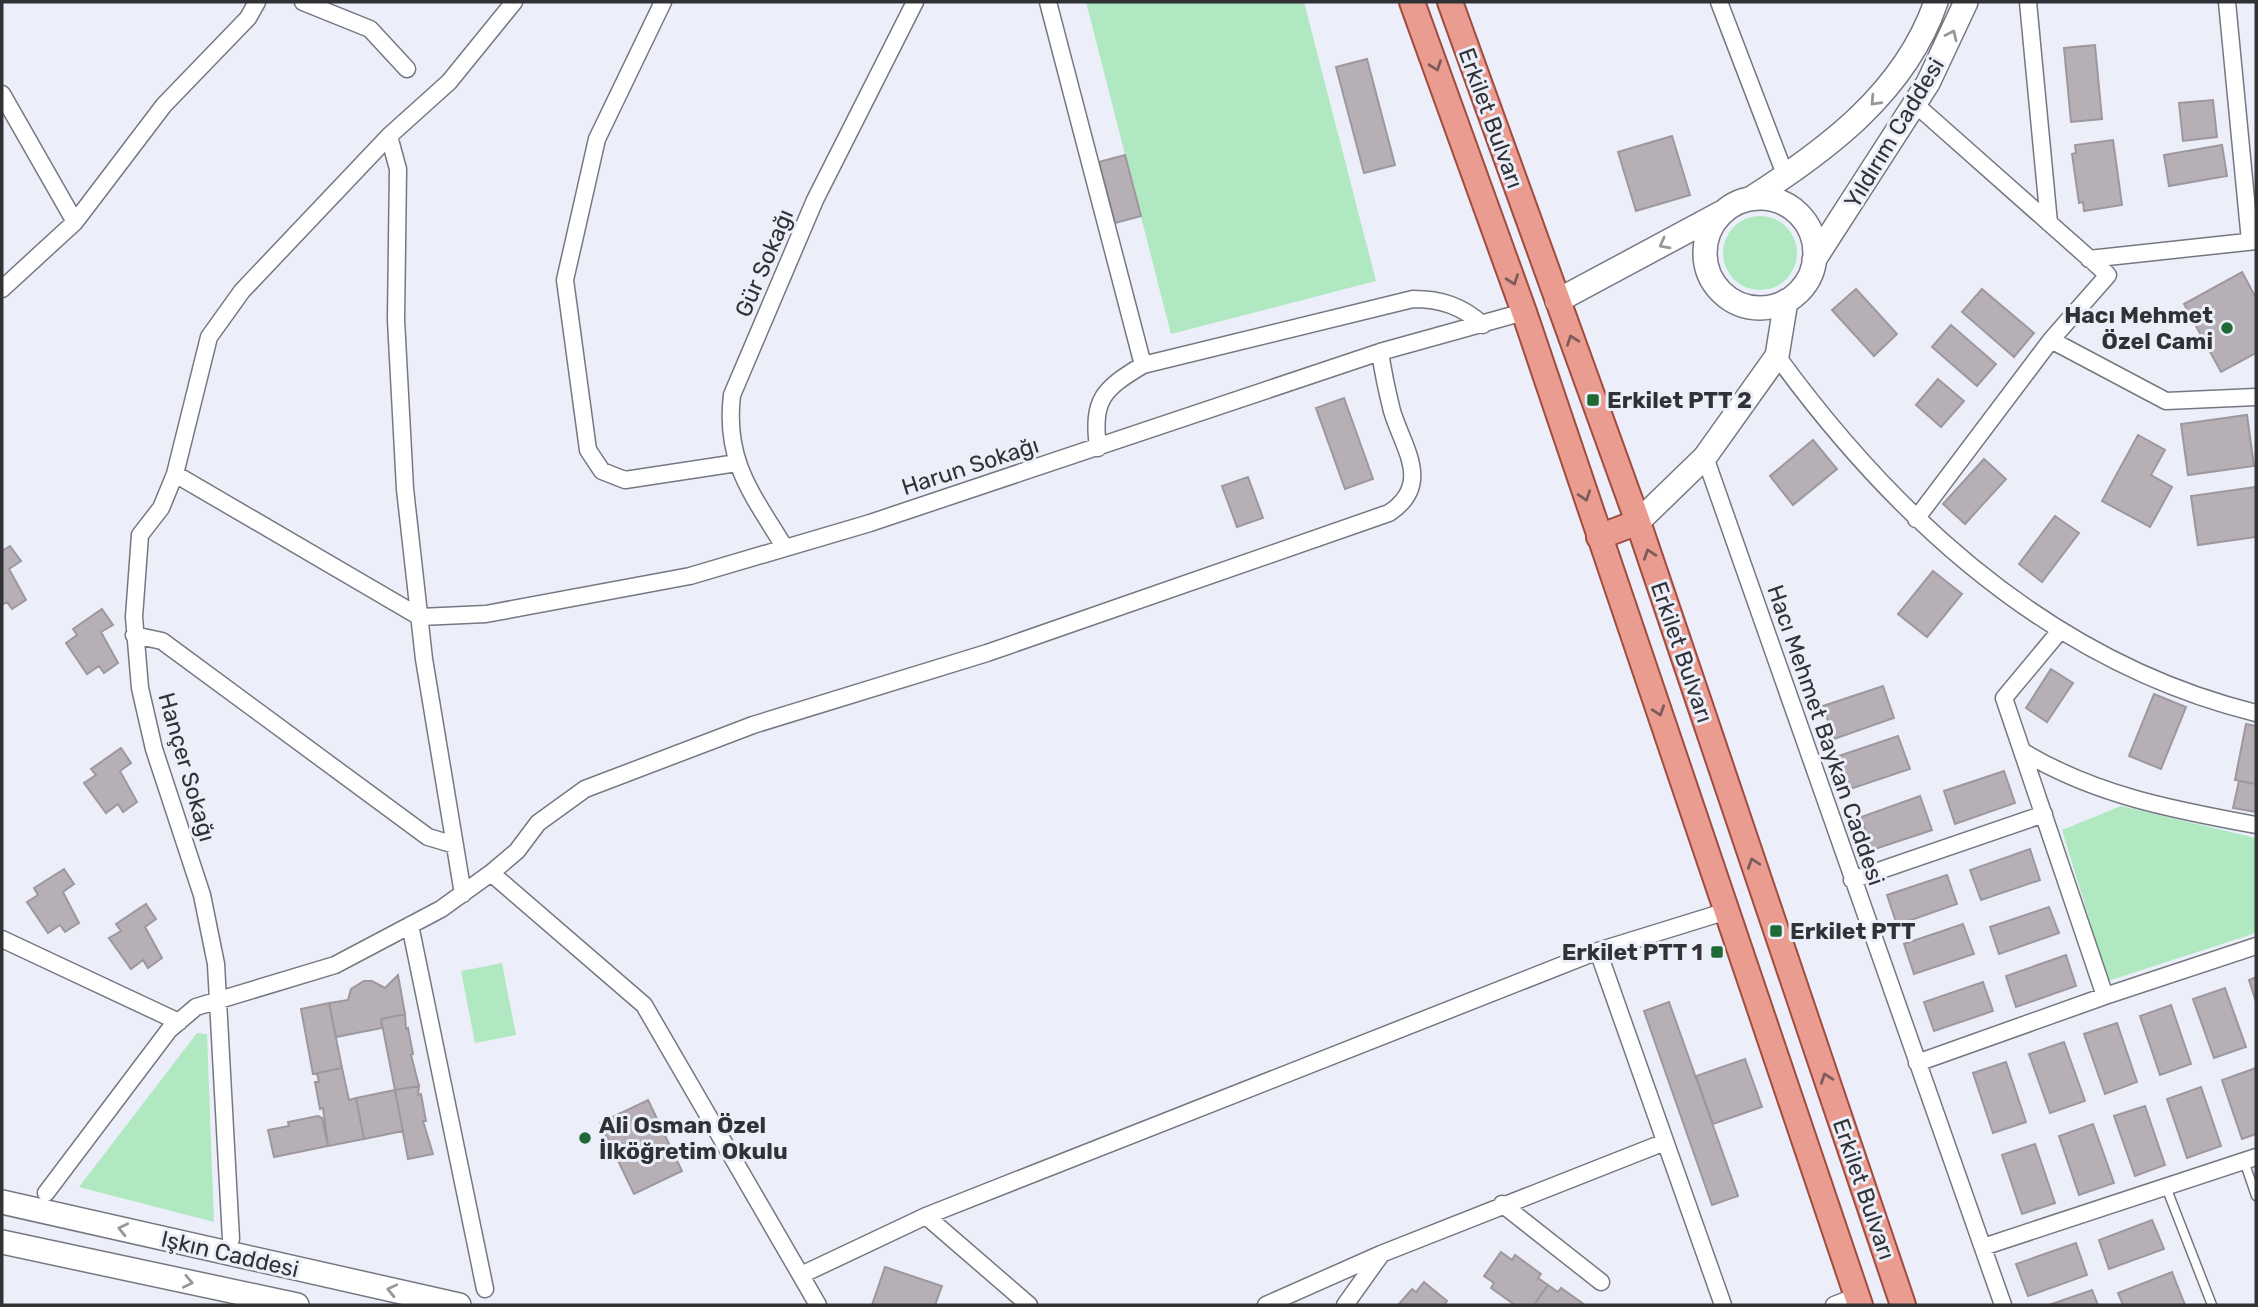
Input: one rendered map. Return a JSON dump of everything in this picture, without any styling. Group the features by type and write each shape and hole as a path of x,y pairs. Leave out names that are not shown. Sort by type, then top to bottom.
{"main road":[{"name":"Erkilet Bulvarı","path":"1412,2 1524,312 1727,911 1850,1302"},
{"name":"Erkilet Bulvarı","path":"1450,2 1638,522 1903,1305"},
{"path":"1524,312 1557,301"},
{"path":"1599,537 1638,522"}],"street":[{"path":"2,289 75,222 164,104 247,18 257,2"},
{"path":"303,2 370,29 407,69"},
{"name":"Hançer Sokağı","path":"231,1239 220,1001 202,895 146,719 134,635 134,584 140,535 161,509 174,474 209,337 242,291 389,136 449,82 514,2"},
{"path":"663,2 597,139 565,280 588,450 602,471 625,480 737,463"},
{"name":"Gür Sokağı","path":"785,548 754,500 737,463 730,427 732,396 815,200 915,2"},
{"path":"1048,2 1143,365"},
{"path":"1719,2 1786,177"},
{"name":"Yıldırım Caddesi","path":"1750,200 1786,177 1846,129 1889,85 1917,46 1936,2"},
{"name":"Yıldırım Caddesi","path":"1814,260 1915,104 1946,48 1966,2"},
{"path":"2028,2 2049,223"},
{"path":"2089,259 2253,241 2227,2"},
{"path":"2,94 75,222"},
{"path":"1915,104 2108,275 2051,340 1916,519"},
{"path":"389,136 397,161 398,364 405,489 419,617 463,894"},
{"path":"1557,301 1724,212 1750,200 1772,200 1797,214 1810,231 1814,260 1807,281 1786,301 1766,307 1744,306 1731,300 1715,285 1706,265 1705,250 1710,229 1724,212"},
{"path":"1098,448 1096,417 1104,393 1114,383 1143,365 1413,299 1447,302 1461,308 1483,325"},
{"path":"1638,522 1705,457 1777,356 1786,301"},
{"name":"Harun Sokağı","path":"419,617 486,614 676,579 785,548 1098,448 1380,352 1524,312"},
{"path":"2051,340 2165,401 2256,397"},
{"path":"46,1193 169,1030 196,1007 335,965 410,925 463,894 491,873 517,851 538,823 585,789 753,725 987,653 1389,513 1404,501 1413,476 1410,459 1392,412 1380,352"},
{"path":"1777,356 1838,436 1916,519 1991,584 2059,632 2097,654 2160,682 2256,713"},
{"name":"Hacı Mehmet Baykan Caddesi","path":"1705,457 2003,1305"},
{"path":"174,474 419,617"},
{"path":"2059,632 2004,698 2105,996"},
{"path":"134,635 162,641 428,837 455,845"},
{"path":"2022,751 2073,779 2117,795 2256,825"},
{"path":"1852,880 2043,814"},
{"path":"491,873 644,1005 818,1305"},
{"path":"801,1275 926,1216 1598,951 1727,911"},
{"path":"410,925 485,1289"},
{"path":"2,939 179,1022"},
{"path":"1917,1063 2256,946"},
{"path":"1598,951 1723,1305"},
{"path":"1266,1305 1503,1204 1665,1142"},
{"path":"1983,1247 2250,1159"},
{"name":"Işkın Caddesi","path":"2,1202 459,1305"},
{"path":"1503,1204 1601,1282"},
{"path":"926,1216 1029,1305"},
{"name":"Işkın Caddesi","path":"2,1242 297,1305"},
{"path":"1345,1305 1381,1254"}],"lane":[{"path":"2250,1159 2256,1196"},
{"path":"2166,1187 2211,1305"}],"green space":[{"path":"1086,2 1304,2 1376,281 1171,334"},
{"path":"1767,216 1787,226 1795,239 1795,267 1787,280 1774,288 1753,290 1733,280 1725,267 1723,246 1733,226 1746,218"},
{"path":"2121,806 2256,838 2256,933 2108,981 2062,830"},
{"path":"502,963 516,1035 475,1043 461,971"},
{"path":"197,1033 207,1034 214,1222 79,1187"}],"building":[{"path":"2095,45 2102,119 2071,122 2064,48"},
{"path":"1367,59 1395,165 1364,173 1336,67"},
{"path":"2213,100 2217,137 2183,141 2179,103"},
{"path":"1672,136 1690,195 1636,211 1618,152"},
{"path":"2113,140 2122,205 2084,211 2083,202 2079,203 2072,154 2076,153 2075,145"},
{"path":"2222,145 2227,176 2169,186 2164,155"},
{"path":"1125,155 1141,216 1115,223 1099,162"},
{"name":"Hacı Mehmet Özel Cami","path":"2242,272 2256,298 2256,353 2221,372 2184,304"},
{"path":"1856,289 1897,334 1874,356 1832,310"},
{"path":"1982,289 2034,333 2014,357 1962,312"},
{"path":"1951,325 1996,364 1977,386 1932,347"},
{"path":"1938,379 1964,401 1941,427 1916,405"},
{"path":"1344,398 1373,479 1345,489 1316,408"},
{"path":"2247,415 2254,466 2188,475 2181,424"},
{"path":"2138,435 2165,450 2151,475 2172,487 2150,527 2102,501"},
{"path":"1813,440 1837,469 1793,505 1770,476"},
{"path":"1984,459 2006,479 1965,524 1943,504"},
{"path":"1248,477 1263,518 1237,527 1222,486"},
{"path":"2256,487 2256,537 2198,545 2191,496"},
{"path":"2055,516 2079,533 2042,582 2019,564"},
{"path":"10,546 21,561 9,569 26,600 12,609 7,602 2,605 2,551"},
{"path":"1933,571 1962,594 1927,637 1898,614"},
{"path":"102,609 113,625 101,632 118,663 104,673 99,666 87,674 66,643 77,635 73,629"},
{"path":"2051,669 2073,683 2047,722 2026,708"},
{"path":"1883,686 1894,718 1834,739 1823,706"},
{"path":"2154,694 2186,707 2161,769 2129,756"},
{"path":"2246,724 2256,726 2256,784 2235,780"},
{"path":"1898,736 1910,769 1850,789 1839,756"},
{"path":"121,748 131,763 120,771 137,802 123,812 118,804 106,813 84,783 96,775 91,769"},
{"path":"2004,771 2015,803 1955,824 1944,791"},
{"path":"2239,781 2256,784 2256,812 2233,808"},
{"path":"1920,796 1932,830 1872,850 1861,817"},
{"path":"2030,849 2040,880 1981,900 1970,870"},
{"path":"64,869 74,884 63,892 79,923 65,932 60,925 48,933 27,902 38,895 34,888"},
{"path":"1947,875 1957,904 1897,925 1887,895"},
{"path":"146,904 156,919 145,927 162,958 148,968 143,960 131,969 109,938 121,931 116,924"},
{"path":"2049,907 2059,933 1999,954 1990,927"},
{"path":"1963,924 1974,954 1914,974 1904,944"},
{"path":"2066,955 2076,986 2016,1007 2006,976"},
{"path":"398,975 405,1014 381,1019 382,1028 336,1037 329,1003 348,1000 351,989 364,981 372,981 385,988"},
{"path":"2256,977 2256,1002 2249,980"},
{"path":"1983,982 1993,1011 1934,1031 1924,1002"},
{"path":"2225,988 2246,1047 2214,1058 2193,999"},
{"path":"1669,1002 1738,1196 1712,1205 1644,1011"},
{"path":"329,1003 342,1068 313,1074 301,1009"},
{"path":"2171,1005 2191,1064 2160,1075 2140,1016"},
{"path":"405,1014 419,1086 395,1090 381,1019"},
{"path":"2117,1023 2137,1082 2105,1094 2084,1034"},
{"path":"2064,1042 2085,1101 2050,1113 2029,1054"},
{"path":"1745,1059 1762,1107 1713,1124 1696,1076"},
{"path":"2006,1062 2026,1122 1993,1133 1973,1073"},
{"path":"342,1068 349,1100 356,1098 364,1139 328,1146 323,1108 320,1109 315,1082 319,1082 317,1073"},
{"path":"2256,1068 2256,1134 2242,1139 2222,1080"},
{"path":"419,1086 418,1095 421,1094 426,1121 423,1121 433,1154 408,1159 395,1090"},
{"path":"2201,1087 2221,1146 2187,1158 2167,1099"},
{"path":"395,1090 403,1131 364,1139 356,1098"},
{"path":"648,1100 682,1171 634,1194 600,1123"},
{"path":"2145,1106 2165,1165 2135,1176 2114,1116"},
{"path":"318,1116 322,1118 328,1146 274,1157 268,1130 289,1126 288,1122"},
{"path":"2093,1124 2114,1183 2079,1195 2059,1136"},
{"path":"2035,1144 2055,1203 2022,1214 2002,1155"},
{"path":"2152,1220 2164,1249 2109,1269 2099,1240"},
{"path":"2076,1243 2087,1275 2028,1296 2016,1264"},
{"path":"1501,1252 1512,1260 1515,1255 1541,1274 1538,1278 1548,1285 1534,1305 1515,1305 1491,1288 1494,1283 1484,1276"},
{"path":"885,1267 942,1286 935,1305 872,1305"},
{"path":"2172,1272 2185,1305 2123,1305 2118,1293"},
{"path":"1424,1282 1447,1301 1444,1305 1398,1305 1412,1289 1416,1292"},
{"path":"1548,1285 1558,1292 1561,1288 1585,1305 1534,1305"},
{"path":"2092,1290 2098,1305 2049,1305"}],"place":[{"name":"Hacı Mehmet Özel Cami","path":"2227,328"},
{"name":"Erkilet PTT 2","path":"1593,400"},
{"name":"Erkilet PTT","path":"1776,931"},
{"name":"Erkilet PTT 1","path":"1717,952"},
{"name":"Ali Osman Özel İlköğretim Okulu","path":"585,1138"}]}
